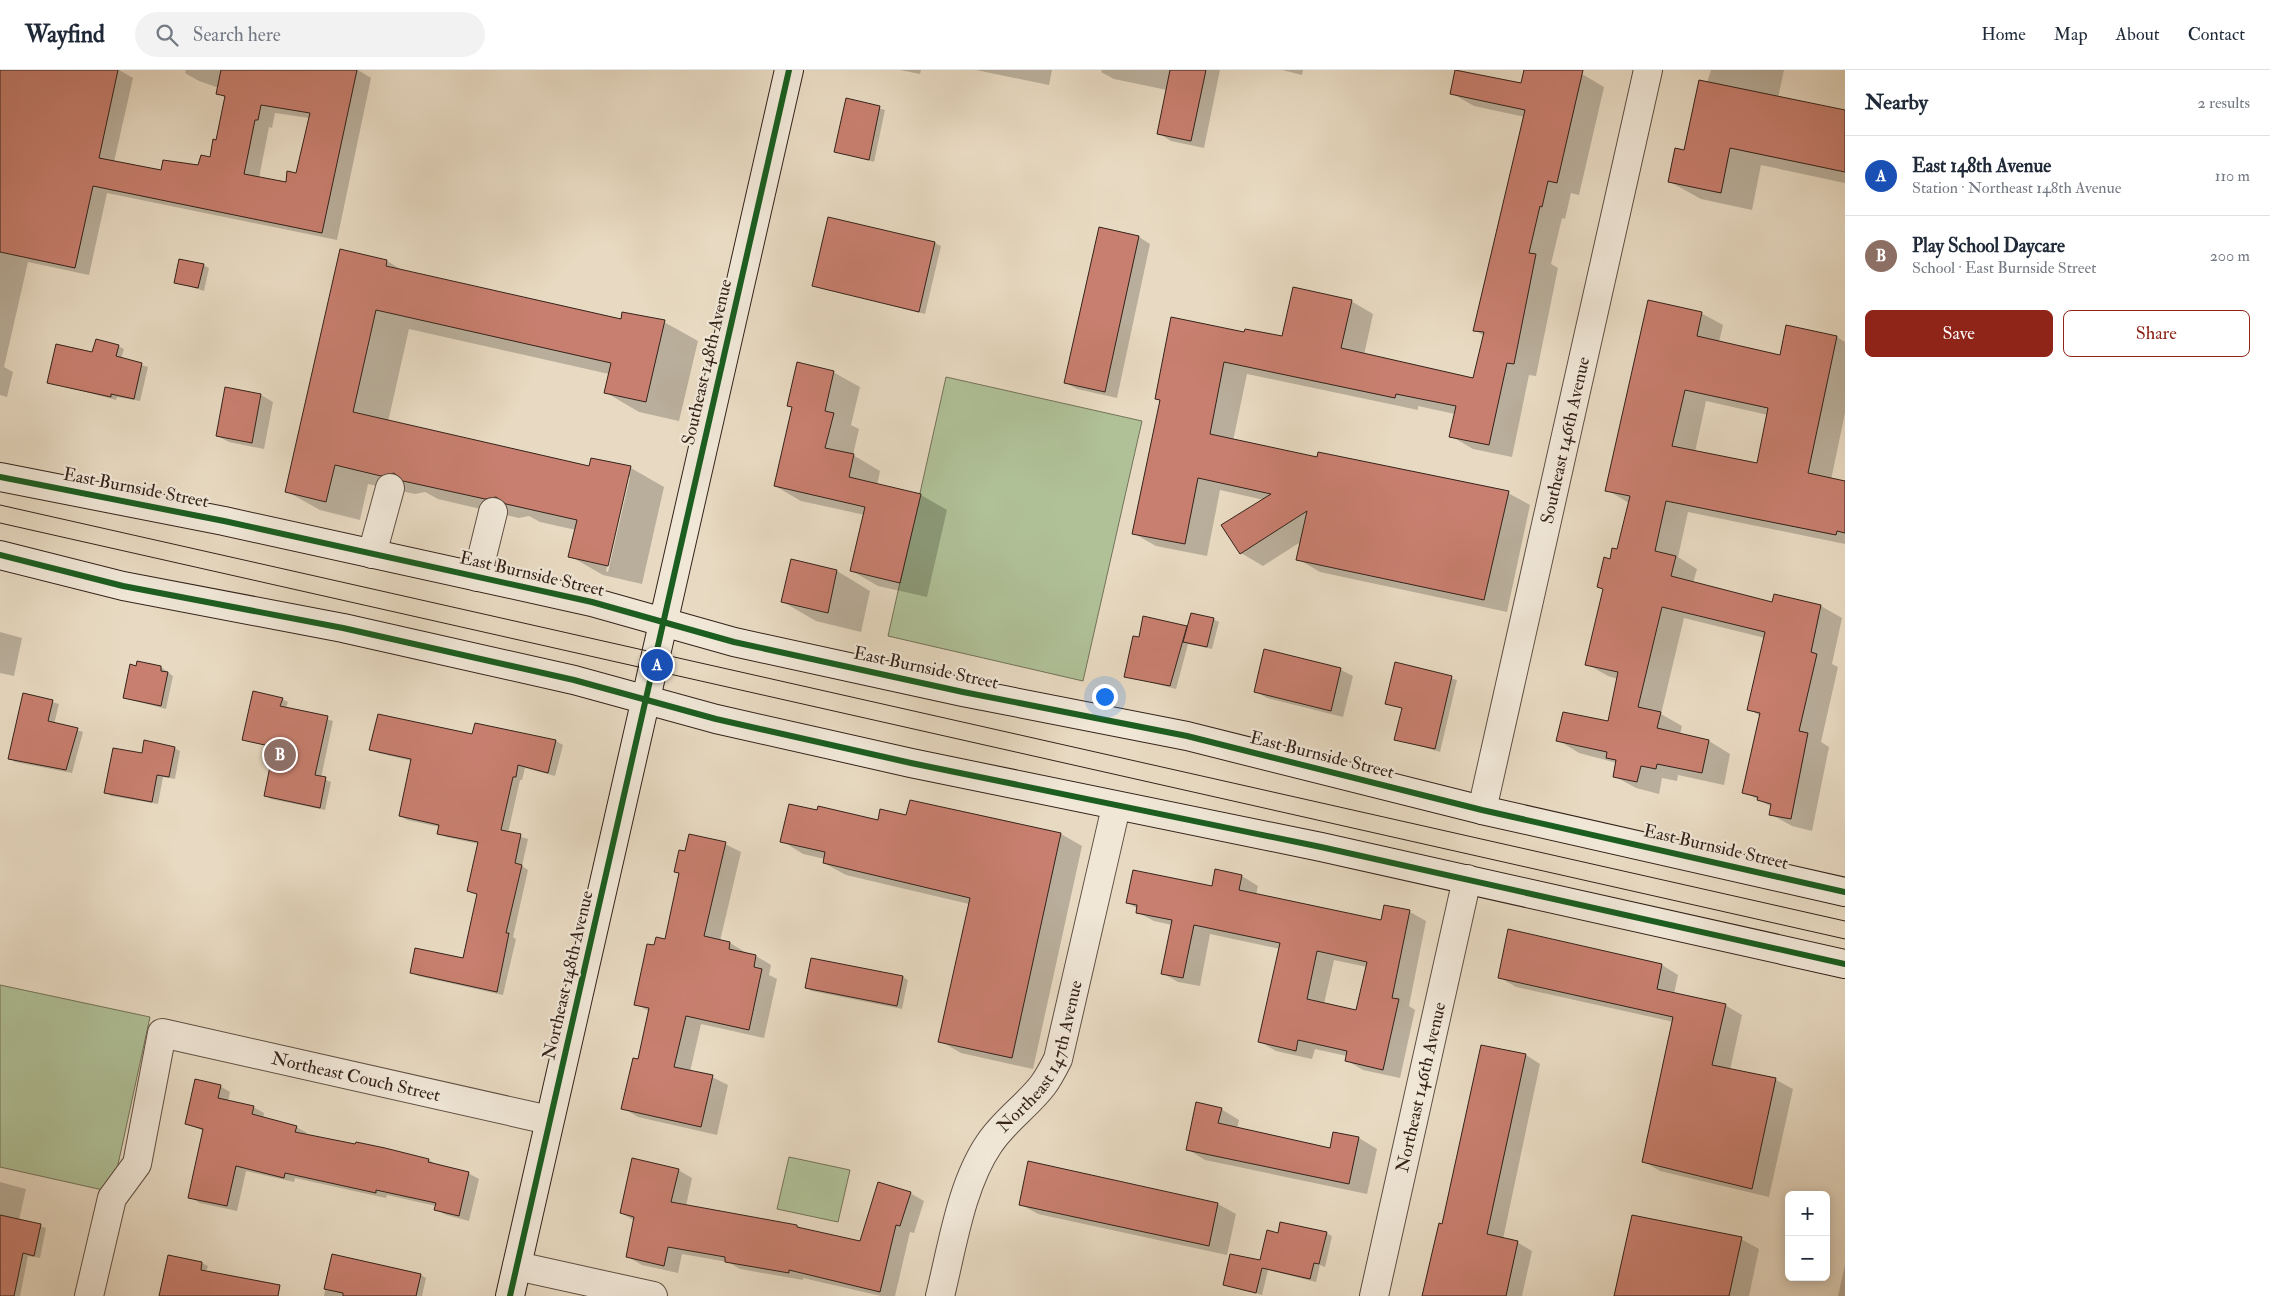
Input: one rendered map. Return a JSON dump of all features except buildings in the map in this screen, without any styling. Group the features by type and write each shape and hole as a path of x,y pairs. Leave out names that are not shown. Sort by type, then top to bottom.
{"street":[{"name":"Southeast 148th Avenue","path":"654,660 789,70"},
{"name":"Southeast 146th Avenue","path":"1482,810 1648,70"},
{"name":"East Burnside Street","path":"0,477 224,521 592,602 753,647 963,692 1187,736 1482,810 1845,892"},
{"path":"372,554 390,488"},
{"path":"477,577 493,512"},
{"path":"0,554 123,586 343,628 545,673 716,719 1116,807 1467,879 1845,964"},
{"name":"Northeast 148th Avenue","path":"510,1296 654,660"},
{"name":"Northeast 147th Avenue","path":"940,1296 961,1211 988,1145 1008,1119 1043,1085 1058,1059 1116,807"},
{"name":"Northeast 146th Avenue","path":"1374,1296 1467,879"},
{"name":"Northeast Couch Street","path":"89,1296 112,1198 137,1164 162,1033 549,1120"},
{"path":"517,1266 652,1296"}],"green space":[{"path":"946,377 1142,421 1083,681 888,636"},
{"path":"0,985 150,1017 112,1192 0,1167"},
{"path":"789,1157 850,1170 838,1222 777,1209"}],"tram line":[{"path":"0,505 1845,921"},
{"path":"0,523 1845,939"}],"cycle path":[{"path":"510,1296 789,70"},
{"path":"0,477 224,521 592,602 734,642 963,692 1187,736 1482,810 1845,892"},
{"path":"0,555 123,586 343,628 574,680 716,719 911,763 1321,847 1845,964"}],"place":[{"name":"East 148th Avenue","path":"657,665"},
{"name":"Play School Daycare","path":"280,755"}]}
